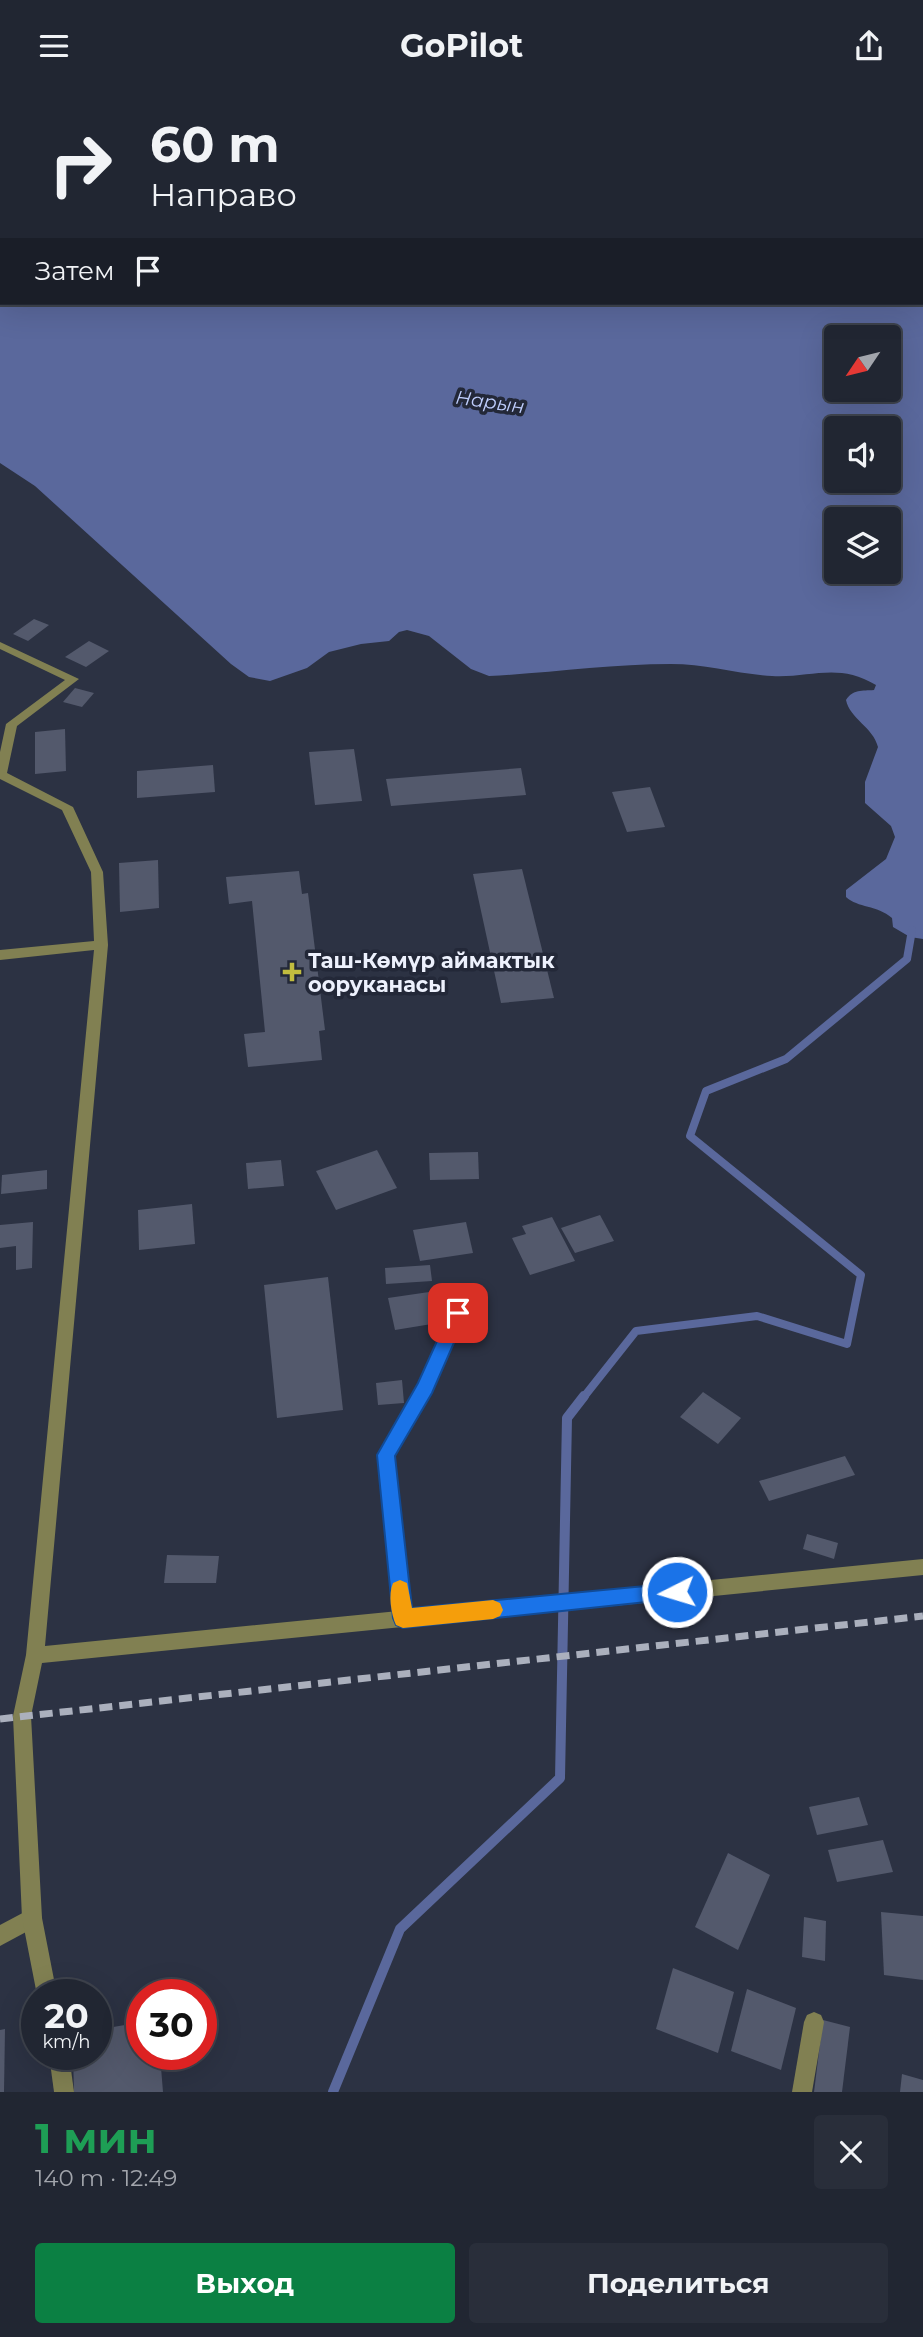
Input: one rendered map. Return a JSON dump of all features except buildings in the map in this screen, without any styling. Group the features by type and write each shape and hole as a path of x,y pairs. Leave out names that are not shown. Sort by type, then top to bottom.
{"street":[{"path":"0,645 73,679 12,724 0,774 66,807 97,872 101,945 35,1655 23,1716 32,1918 44,1979"},
{"path":"0,955 101,945"},
{"path":"403,1618 386,1455 426,1387 458,1313"},
{"path":"35,1655 923,1567"},
{"path":"0,1936 32,1918"},
{"path":"802,2092 814,2022"},
{"path":"61,2070 64,2092"}],"water":[{"name":"Нарын","path":"0,305 923,305 923,939 910,937 893,927 892,918 886,914 846,897 846,890 886,859 895,837 891,826 865,803 865,782 878,747 871,734 852,713 846,700 855,692 874,690 876,685 862,678 837,673 772,676 671,664 489,676 471,669 429,636 407,630 399,632 389,641 329,652 307,668 270,681 249,677 231,664 35,486 0,463"}],"waterway":[{"path":"583,1398 636,1331 757,1316 847,1344 861,1275 690,1136 706,1091 786,1059 907,959 912,930"},
{"path":"333,2092 400,1929 560,1778 567,1418 584,1396"}],"railway":[{"path":"0,1719 923,1616"}],"slow traffic":[{"path":"400,1589 403,1618 493,1610"}],"place":[{"name":"Таш-Көмүр аймактык ооруканасы","path":"292,972"}],"route":[{"path":"458,1313 426,1387 386,1455 403,1618 677,1592"}]}
